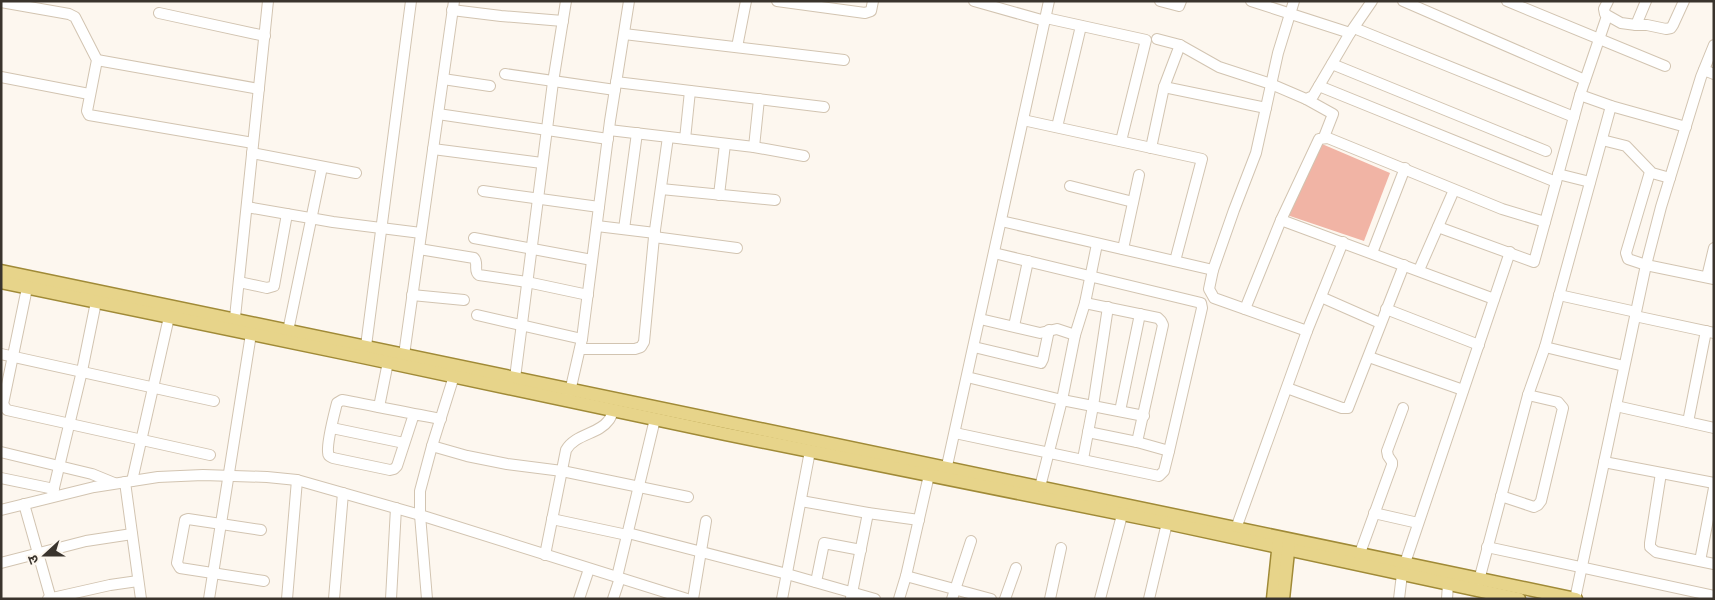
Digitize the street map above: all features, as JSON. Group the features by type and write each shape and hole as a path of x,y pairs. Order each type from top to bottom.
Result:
{"main road":[{"path":"1,271 234,325 251,334 454,376 570,395 946,473 1122,515 1234,533"},
{"path":"1,282 169,317 288,330 515,378 613,410 655,419 929,475 946,473 1040,487 1284,544 1478,584 1575,599"},
{"path":"1284,544 1360,553 1448,584 1478,584 1519,599"},
{"path":"1273,599 1284,544"},
{"path":"1283,599 1284,544"}],"street":[{"path":"234,325 268,1"},
{"path":"366,346 411,1"},
{"path":"515,378 542,163 566,1"},
{"path":"570,395 581,344 629,1"},
{"path":"737,47 746,1"},
{"path":"777,1 840,5 865,13 871,11 873,1"},
{"path":"946,473 1049,1"},
{"path":"1160,1 1174,6 1179,6 1182,1"},
{"path":"1251,1 1290,14 1352,30 1574,118"},
{"path":"1294,1 1278,53 1256,153 1213,270 1209,290 1212,296 1308,332"},
{"path":"1306,99 1314,96 1352,30 1372,1"},
{"path":"1403,1 1585,80"},
{"path":"1508,1 1665,66"},
{"path":"1608,1 1604,10 1607,16 1621,23 1669,29 1673,25 1684,1"},
{"path":"1636,25 1646,1"},
{"path":"1,2 69,14 75,17 97,60 86,111 89,115 253,148 322,168 356,172"},
{"path":"977,2 1046,20 1146,40 1121,141"},
{"path":"404,355 453,6 501,16 562,21"},
{"path":"159,13 265,36"},
{"path":"1438,227 1534,262 1580,95 1607,16"},
{"path":"1057,127 1081,26"},
{"path":"624,34 844,60"},
{"path":"1157,39 1180,45 1219,67 1271,84 1306,99 1332,114 1324,137 1317,141 1245,309"},
{"path":"1151,148 1164,87 1180,45"},
{"path":"1575,599 1646,265 1686,127 1709,72 1714,45"},
{"path":"97,60 259,89"},
{"path":"1332,64 1546,151"},
{"path":"505,74 553,82 690,91 824,106"},
{"path":"1,77 89,94"},
{"path":"443,79 490,86"},
{"path":"1319,86 1557,178 1590,182"},
{"path":"1164,87 1266,108"},
{"path":"685,139 690,91"},
{"path":"1580,95 1611,106 1686,127"},
{"path":"754,147 759,99"},
{"path":"1478,584 1528,396 1560,295 1611,106"},
{"path":"438,114 547,129 609,134 637,133 754,147 804,156"},
{"path":"1024,120 1202,159 1175,261"},
{"path":"624,229 637,133"},
{"path":"477,315 522,325 581,344 635,349 641,347 644,342 654,235 668,137"},
{"path":"1324,137 1405,168 1502,209 1545,222"},
{"path":"1602,140 1626,146 1650,172 1670,178"},
{"path":"719,195 725,144"},
{"path":"433,149 542,163"},
{"path":"288,330 322,168"},
{"path":"1372,253 1405,168"},
{"path":"1650,172 1626,253 1628,259 1646,265 1711,278 1714,248"},
{"path":"1123,249 1139,175"},
{"path":"1070,186 1133,202"},
{"path":"661,189 775,200"},
{"path":"1420,270 1454,190"},
{"path":"483,191 599,207"},
{"path":"246,207 421,234"},
{"path":"238,282 268,288 274,286 287,214"},
{"path":"1282,220 1494,299"},
{"path":"1001,221 1213,270"},
{"path":"597,226 738,248"},
{"path":"474,238 592,260"},
{"path":"1234,533 1343,242"},
{"path":"1040,487 1062,400 1075,335 1085,303 1097,244"},
{"path":"419,249 474,258 476,271 479,275 527,282 588,296"},
{"path":"1399,599 1404,568 1418,524 1510,252"},
{"path":"955,432 1159,476 1164,471 1169,452 1202,308 1201,304 994,253"},
{"path":"1014,326 1028,261"},
{"path":"1287,388 1342,408 1348,408 1404,265"},
{"path":"27,288 3,404 4,408 210,455"},
{"path":"412,295 464,300"},
{"path":"1560,295 1710,332 1688,422"},
{"path":"1321,297 1380,323"},
{"path":"53,493 96,302"},
{"path":"1085,303 1158,318 1162,321 1144,416 1137,442"},
{"path":"1083,459 1108,307"},
{"path":"1386,309 1479,345"},
{"path":"1120,411 1140,314"},
{"path":"141,599 124,482 141,440 169,317"},
{"path":"980,319 1040,333 1057,329 1075,335"},
{"path":"974,346 1041,363 1049,330"},
{"path":"208,599 251,334"},
{"path":"1545,347 1624,366"},
{"path":"1,354 214,401"},
{"path":"1368,357 1463,390"},
{"path":"379,407 388,362"},
{"path":"427,599 420,515 420,491 454,376"},
{"path":"967,376 1062,400 1144,416"},
{"path":"1501,496 1534,507 1541,501 1563,408 1558,402 1528,396"},
{"path":"414,414 394,469 390,470 329,456 328,452 336,403 339,401 379,407 440,419"},
{"path":"1616,406 1714,428"},
{"path":"1360,553 1392,465 1387,451 1403,408"},
{"path":"545,555 568,445 608,422 613,410"},
{"path":"613,599 655,419"},
{"path":"332,428 404,443"},
{"path":"1088,432 1137,442 1169,452"},
{"path":"432,446 467,456 507,464 562,470 688,497"},
{"path":"782,599 810,451"},
{"path":"1,452 124,482"},
{"path":"1604,462 1714,483"},
{"path":"1661,474 1650,547 1656,552 1714,564"},
{"path":"1,510 53,493 158,477 228,475 297,480 420,515 681,598"},
{"path":"899,599 929,475"},
{"path":"1,478 53,493"},
{"path":"287,599 297,480"},
{"path":"1700,561 1714,488"},
{"path":"334,599 343,493"},
{"path":"801,501 919,520"},
{"path":"24,504 50,598 84,594 138,581"},
{"path":"391,599 396,508"},
{"path":"852,596 868,513"},
{"path":"1374,513 1418,524"},
{"path":"1100,599 1122,515"},
{"path":"261,530 188,519 184,520 178,566 180,568 264,581"},
{"path":"552,519 628,534 701,552 816,582 852,596 875,599"},
{"path":"693,599 706,521"},
{"path":"1149,599 1167,523"},
{"path":"1,563 86,541 132,534"},
{"path":"953,594 971,541"},
{"path":"816,582 824,543 861,550"},
{"path":"1487,547 1714,596"},
{"path":"1050,599 1061,548"},
{"path":"1005,599 1016,568"},
{"path":"579,599 589,569"},
{"path":"906,576 953,594 991,599"},
{"path":"1447,599 1448,584"}],"shaded area":[{"path":"1322,144 1390,173 1364,241 1287,215"}]}
